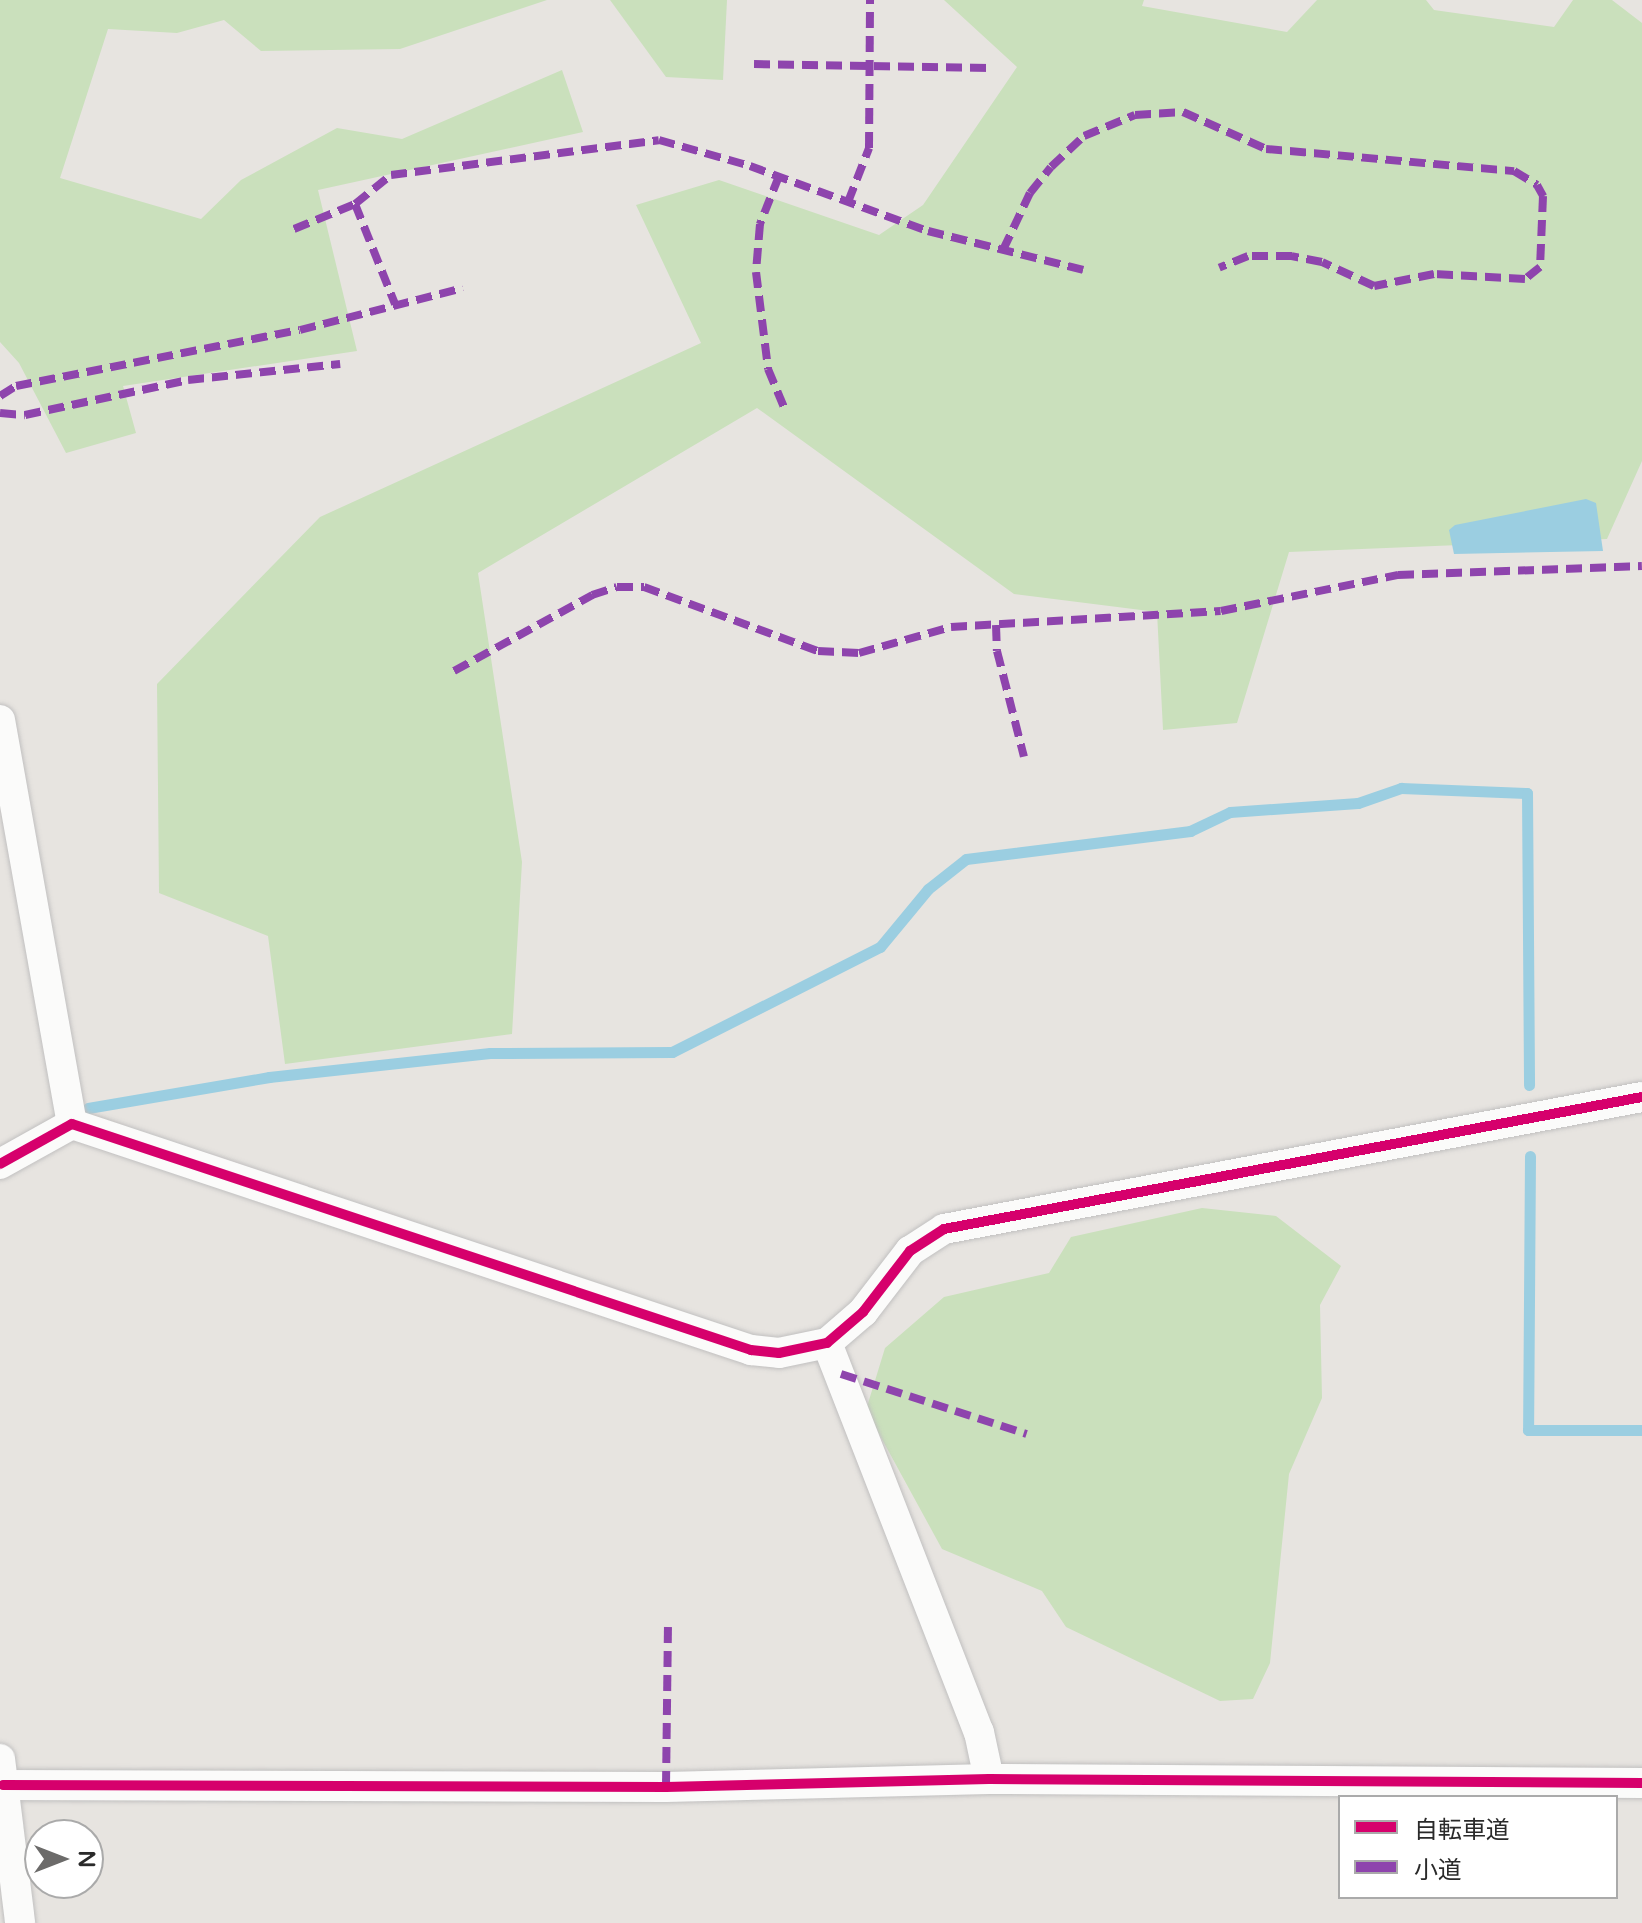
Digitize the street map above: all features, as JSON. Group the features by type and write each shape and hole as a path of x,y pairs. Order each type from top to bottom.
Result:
{"street":[{"path":"0,720 72,1124"},
{"path":"0,1164 72,1124 751,1350 779,1353 827,1343 863,1312 910,1251 944,1229 1642,1097"},
{"path":"827,1343 979,1732 989,1779"},
{"path":"20,1923 1,1772 666,1787 989,1779 1642,1783"}],"green space":[{"path":"0,0 547,0 400,49 261,51 224,20 177,33 108,29 60,178 201,219 241,180 337,128 402,139 562,70 583,132 318,190 357,351 123,386 136,433 66,453 19,363 0,342"},
{"path":"610,0 727,0 723,80 666,77"},
{"path":"944,0 1144,0 1142,6 1287,32 1317,0 1426,0 1434,10 1554,27 1573,0 1612,0 1642,23 1642,461 1607,539 1289,552 1237,723 1163,730 1157,612 1014,594 757,408 478,573 522,862 512,1034 285,1064 268,936 159,893 157,684 320,517 701,343 636,205 719,180 879,235 923,205 1017,67"},
{"path":"1202,1208 1276,1216 1341,1266 1320,1305 1322,1398 1289,1474 1270,1663 1253,1699 1220,1701 1066,1627 1042,1591 942,1549 866,1410 885,1348 944,1297 1049,1273 1071,1237"}],"water":[{"path":"1586,499 1596,503 1603,551 1454,554 1449,530 1455,525"}],"waterway":[{"path":"88,1108 269,1077 490,1053 672,1052 880,947 928,889 966,859 1190,831 1230,812 1358,803 1401,788 1527,793 1529,1085"},
{"path":"1530,1156 1528,1430 1642,1430"}],"marked path":[{"path":"848,202 869,148 870,0"},
{"path":"754,64 990,68"},
{"path":"1003,250 1030,193 1051,167 1084,136 1135,115 1183,112 1266,149 1514,171 1537,185 1543,196 1540,267 1525,279 1434,274 1374,286 1322,262 1292,256 1248,256 1219,268"},
{"path":"294,229 355,204 391,175 659,140 750,166 928,231 1083,270"},
{"path":"779,176 760,224 756,272 768,369 786,412"},
{"path":"355,204 395,304"},
{"path":"0,396 16,386 300,330 463,288"},
{"path":"0,413 25,415 188,380 340,364"},
{"path":"454,671 592,595 617,587 644,587 818,651 859,653 951,627 1221,611 1398,575 1642,566"},
{"path":"996,625 997,651 1024,757"},
{"path":"841,1374 1027,1434"},
{"path":"666,1787 668,1624"}],"cycle path":[{"path":"0,1164 72,1124 751,1350 779,1353 827,1343 863,1312 910,1251 944,1229 1642,1097"},
{"path":"3,1785 666,1787 989,1779 1642,1783"}]}
